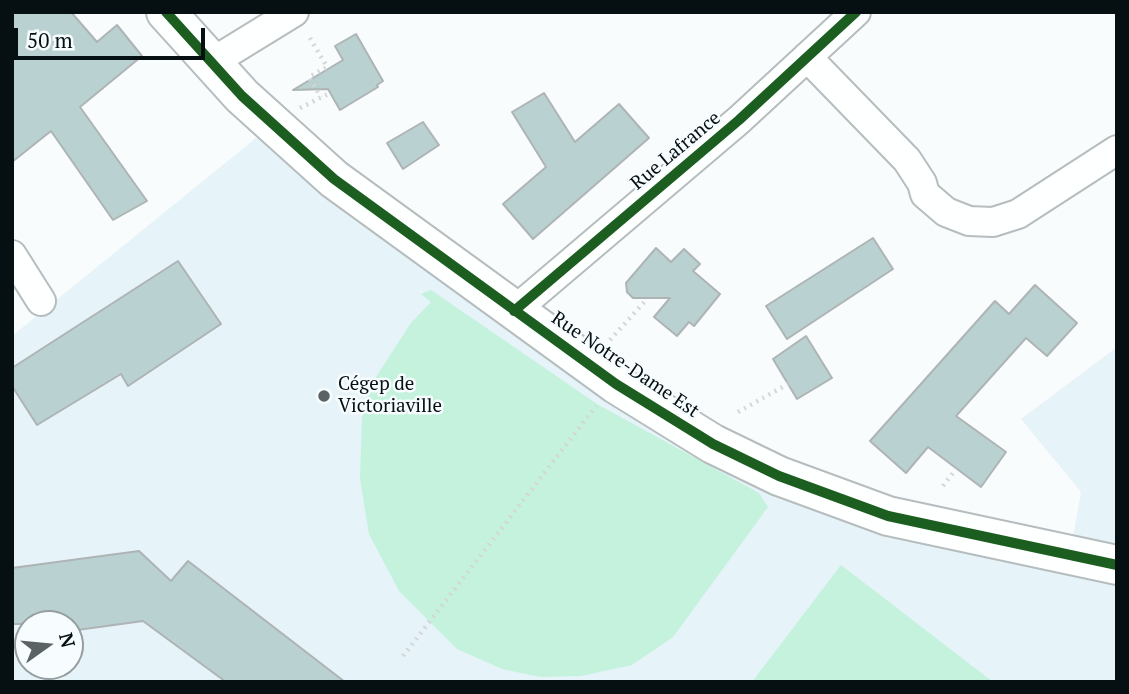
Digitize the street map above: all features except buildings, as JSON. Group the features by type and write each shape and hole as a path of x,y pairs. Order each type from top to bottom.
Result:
{"street":[{"name":"Rue Notre-Dame Est","path":"166,12 272,125 334,179 616,384 713,444 779,476 888,516 1117,565"},
{"path":"211,63 294,12"},
{"name":"Rue Lafrance","path":"514,311 739,120 856,12"},
{"path":"807,57 906,160 922,183 925,194 946,212 969,221 993,222 1018,214 1117,150"},
{"path":"12,255 41,301"}],"path":[{"path":"310,38 327,67 309,77 321,97"},
{"path":"296,110 330,93"},
{"path":"609,341 646,299"},
{"path":"403,656 597,404 616,384"},
{"path":"738,412 788,384"},
{"path":"943,486 956,469"}],"shaded area":[{"name":"Cégep de Victoriaville","path":"272,125 776,475 1070,555 1081,492 1021,419 1117,347 1117,682 12,682 12,336"}],"green space":[{"path":"431,290 597,404 759,493 768,507 673,637 632,665 581,676 540,677 502,669 457,649 399,591 369,534 360,479 362,417 374,380 411,323 431,302 421,294"},
{"path":"841,565 993,682 752,682"}],"cycle path":[{"path":"166,12 242,96 334,179 616,384 713,444 779,476 888,516 1117,565"},
{"path":"514,311 739,120 856,12"}],"place":[{"name":"Cégep de Victoriaville","path":"324,396"}]}
